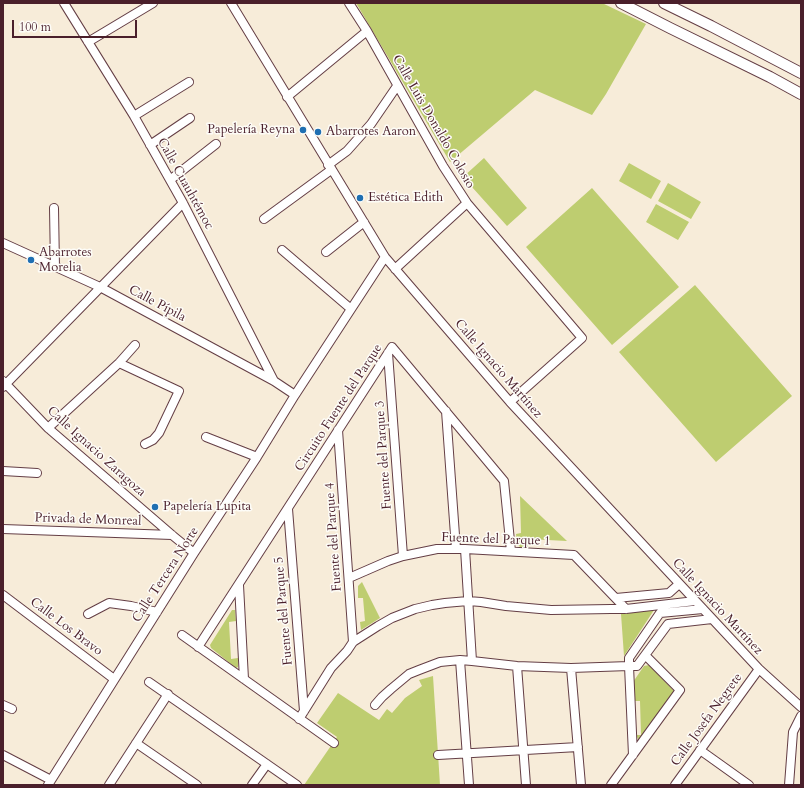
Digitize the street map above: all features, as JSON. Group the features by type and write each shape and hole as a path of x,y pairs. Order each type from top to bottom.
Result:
{"main road":[{"path":"621,3 801,94"},
{"path":"664,3 801,73"}],"street":[{"name":"Calle Cuauhtémoc","path":"64,3 134,116 183,203 274,381"},
{"path":"88,42 153,3"},
{"name":"Calle Ignacio Martínez","path":"231,3 385,257 395,270 510,402 758,669 801,708"},
{"name":"Calle Luis Donaldo Colosio","path":"349,3 367,31 443,166 467,203 582,338 510,402"},
{"path":"287,97 367,31"},
{"path":"134,116 189,82"},
{"path":"264,219 330,167 347,151 372,124 397,86"},
{"path":"150,145 190,118"},
{"path":"170,180 216,144"},
{"path":"4,384 183,203"},
{"path":"395,270 467,203"},
{"path":"54,208 55,268"},
{"path":"326,252 364,222"},
{"name":"Calle Pípila","path":"3,243 55,268 100,287 274,381 295,396"},
{"path":"282,250 351,309"},
{"name":"Calle Tercera Norte","path":"49,783 194,553 385,257"},
{"path":"48,428 119,363 135,344"},
{"name":"Circuito Fuente del Parque","path":"198,647 392,347 504,481 511,551"},
{"name":"Fuente del Parque 3","path":"388,353 404,556"},
{"path":"119,363 179,391 159,433 153,440 145,444"},
{"name":"Calle Ignacio Zaragoza","path":"4,384 48,428 194,553"},
{"path":"446,411 456,549"},
{"name":"Fuente del Parque 4","path":"338,430 353,642"},
{"path":"206,437 257,457"},
{"path":"3,471 37,473"},
{"name":"Fuente del Parque 5","path":"288,509 304,711"},
{"name":"Privada de Monreal","path":"3,529 172,535"},
{"name":"Fuente del Parque 1","path":"349,578 388,561 437,549 511,551 574,555 616,598"},
{"path":"465,549 472,661"},
{"path":"616,598 669,593 679,584"},
{"path":"239,585 244,679"},
{"name":"Calle Los Bravo","path":"3,595 114,679"},
{"path":"616,598 626,609"},
{"path":"299,718 331,668 347,651 353,642 378,626 403,614 432,605 445,603 481,602 551,610 626,609 695,601"},
{"path":"88,614 109,603 157,612"},
{"path":"633,754 629,658 660,613 703,609"},
{"path":"375,705 386,693 409,674 440,662 460,660 517,666 571,668 637,666 668,624 712,619"},
{"path":"182,636 334,743"},
{"path":"610,785 680,690 645,655"},
{"path":"460,660 469,785"},
{"path":"517,666 526,785"},
{"path":"571,668 581,785"},
{"name":"Calle Josefa Negrete","path":"675,785 758,669"},
{"path":"150,682 297,785"},
{"path":"109,785 168,694"},
{"path":"3,705 12,709"},
{"path":"789,785 793,732 800,721"},
{"path":"136,743 197,785"},
{"path":"438,755 578,747"},
{"path":"700,750 749,785"},
{"path":"3,755 49,783"},
{"path":"252,785 267,764"}],"green space":[{"path":"356,3 602,3 646,24 606,94 592,115 535,90 450,162"},
{"path":"484,158 527,208 507,226 463,177"},
{"path":"629,163 661,181 651,199 619,181"},
{"path":"668,183 701,202 691,219 658,201"},
{"path":"592,188 679,287 612,345 526,247"},
{"path":"656,204 689,222 678,240 646,222"},
{"path":"695,285 792,396 716,462 619,352"},
{"path":"520,496 567,541 528,539 528,547 520,547 517,543 516,534 521,533"},
{"path":"362,582 380,618 361,630 360,622 365,621 363,598 358,598 358,586"},
{"path":"232,610 235,610 236,621 229,622 231,659 238,658 238,667 236,668 211,648 210,645"},
{"path":"654,610 624,656 621,614"},
{"path":"649,665 674,691 675,695 641,739 638,739 636,735 641,735 640,701 634,701 633,682 644,666"},
{"path":"433,676 440,785 304,785 337,737 317,723 338,693 379,720 387,709 392,713 405,698 422,686 419,680"}],"place":[{"name":"Papelería Reyna","path":"303,130"},
{"name":"Abarrotes Aaron","path":"318,132"},
{"name":"Estética Edith","path":"360,198"},
{"name":"Abarrotes Morelia","path":"31,260"},
{"name":"Papelería Lupita","path":"155,507"}]}
